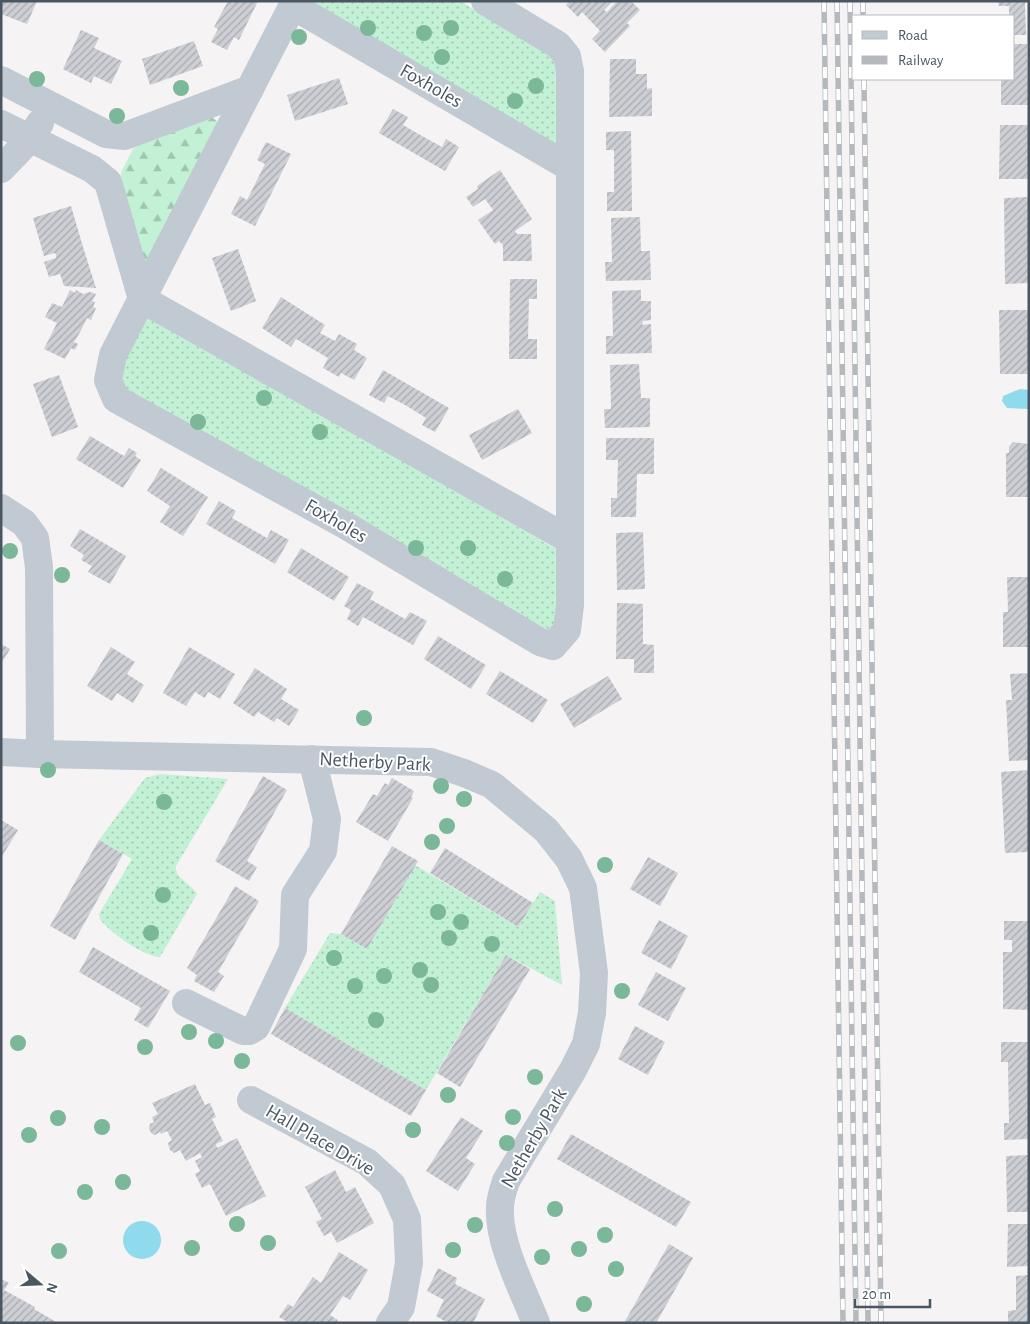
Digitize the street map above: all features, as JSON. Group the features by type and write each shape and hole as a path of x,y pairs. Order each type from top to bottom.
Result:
{"street":[{"name":"Foxholes","path":"485,1 558,45 567,56 570,71 570,166 570,605 567,630 553,646 540,642 345,525 116,399 108,380 113,355 294,4 570,166"},
{"path":"1,80 106,134 125,136 250,89"},
{"path":"1,169 31,138 50,105"},
{"path":"1,124 92,169 108,182 142,299 570,540"},
{"path":"1,508 24,523 35,538 39,567 40,754"},
{"name":"Netherby Park","path":"1,752 431,762 492,785 546,830 569,859 584,888 594,973 592,1013 586,1044 573,1070 506,1181 499,1209 504,1243 536,1323"},
{"path":"186,1003 243,1031 249,1031 256,1027 293,949 295,895 323,851 326,820 312,759"},
{"name":"Hall Place Drive","path":"251,1100 367,1162 392,1185 407,1219 409,1263 401,1307 390,1323"}],"green space":[{"path":"309,1 460,1 551,56 556,67 556,143 554,145"},
{"path":"207,117 213,118 219,123 147,266 118,186 122,170 133,149 145,141"},
{"path":"147,318 156,319 558,550 558,626 553,633 130,407 116,370"},
{"path":"160,774 228,779 176,866 180,877 197,894 160,957 145,953 136,948 100,920 99,914 132,859 99,840 145,778"},
{"path":"415,865 518,927 540,892 555,901 562,985 506,955 426,1090 285,1008 330,933 341,934 367,949"}],"water":[{"path":"1020,389 1029,390 1029,409 1007,408 1002,401 1003,396"},
{"path":"142,1221 156,1226 161,1240 156,1254 142,1259 128,1254 123,1240 128,1226"}],"building":[{"path":"1,1 37,1 27,24 1,14"},
{"path":"228,1 258,1 239,40 234,37 227,50 211,42 218,29 214,27"},
{"path":"570,1 613,1 604,10 607,12 617,1 631,1 640,10 627,23 630,26 605,52 592,39 600,31 582,12 578,17 566,5"},
{"path":"998,1 1025,1 1026,35 1015,35 1015,15 1009,15 1009,6 999,6"},
{"path":"81,30 99,38 94,48 122,61 111,84 94,76 91,83 63,69"},
{"path":"194,41 203,66 150,85 142,59"},
{"path":"1015,44 1027,44 1028,105 1001,105 1001,80 1015,80"},
{"path":"610,59 636,59 636,74 647,74 647,89 652,88 652,116 609,117"},
{"path":"339,78 348,104 295,121 287,95"},
{"path":"393,109 408,117 403,125 422,136 442,147 446,139 459,147 445,171 379,133"},
{"path":"1000,125 1029,125 1029,179 999,179"},
{"path":"631,131 632,211 607,211 607,192 614,192 614,150 606,150 606,132"},
{"path":"266,142 291,154 255,226 231,214 240,196 247,200 265,164 257,160"},
{"path":"500,170 532,219 515,231 517,234 531,234 532,261 503,261 503,245 499,241 495,244 478,220 493,210 485,199 473,207 466,197 478,189 477,186"},
{"path":"1029,197 1029,283 1005,284 1004,198"},
{"path":"71,206 96,288 64,286 60,274 49,277 44,262 56,258 56,255 55,253 44,256 33,218"},
{"path":"640,217 641,251 650,251 651,280 606,281 605,262 612,262 611,218"},
{"path":"238,249 256,301 231,311 212,258"},
{"path":"510,279 537,279 537,299 529,299 528,339 537,339 537,359 509,359"},
{"path":"70,290 75,293 76,290 83,294 90,292 96,294 92,301 95,302 93,307 96,308 91,320 87,318 74,342 78,344 75,350 71,348 65,359 44,349 57,323 45,317 52,303 62,307"},
{"path":"641,290 641,301 651,301 651,320 643,321 642,325 651,324 652,353 606,354 606,336 613,336 612,291"},
{"path":"281,297 325,325 320,333 335,341 339,334 357,344 354,350 367,358 354,380 341,373 339,377 323,368 328,358 296,339 291,347 262,328"},
{"path":"999,310 1029,310 1029,374 1000,374"},
{"path":"639,364 641,398 650,398 650,427 605,428 604,409 611,409 610,365"},
{"path":"383,370 449,408 435,432 422,425 426,418 407,406 388,396 384,403 369,395"},
{"path":"59,375 78,427 52,437 33,384"},
{"path":"518,409 532,433 482,460 469,435"},
{"path":"90,436 124,456 129,448 137,453 135,456 141,460 123,488 76,459"},
{"path":"606,438 654,438 654,474 637,474 636,517 611,517 611,498 617,498 618,460 606,460"},
{"path":"1013,442 1029,444 1029,497 1006,497 1006,453 1009,453 1009,447"},
{"path":"161,468 208,497 183,536 160,522 170,506 147,491"},
{"path":"219,501 236,511 232,518 267,538 271,530 289,540 275,564 206,524"},
{"path":"80,529 126,556 110,584 88,572 92,566 81,560 84,555 70,546"},
{"path":"643,532 645,589 617,590 616,533"},
{"path":"301,548 349,577 334,601 287,572"},
{"path":"1007,577 1029,577 1029,647 1003,647 1003,612 1008,612"},
{"path":"357,583 374,592 370,599 405,619 410,612 427,621 413,645 363,617 358,626 347,619 351,610 344,606"},
{"path":"617,603 643,604 643,644 654,645 654,673 634,673 634,659 616,659"},
{"path":"438,636 486,665 471,689 424,659"},
{"path":"1,644 10,649 1,664"},
{"path":"111,647 135,662 127,674 144,685 133,703 117,693 112,701 87,686"},
{"path":"189,647 235,674 220,699 208,692 205,698 195,692 186,706 163,693"},
{"path":"255,668 287,689 281,699 299,710 289,726 277,718 274,722 258,712 254,717 233,703"},
{"path":"500,671 548,700 533,723 486,694"},
{"path":"1029,673 1029,760 1009,761 1006,700 1012,700 1010,674"},
{"path":"608,676 622,699 574,728 560,704"},
{"path":"1029,770 1029,852 1005,853 1001,772"},
{"path":"263,776 287,790 247,861 257,867 249,881 215,861"},
{"path":"392,778 414,791 411,797 413,798 388,841 356,822 373,794 377,796 385,783 388,785"},
{"path":"1,820 18,830 1,858"},
{"path":"99,840 123,854 75,940 50,926"},
{"path":"392,846 418,861 367,949 341,934"},
{"path":"445,848 533,903 518,927 430,873"},
{"path":"648,857 678,873 660,906 630,889"},
{"path":"235,886 259,901 218,972 224,976 214,992 194,981 197,975 187,968"},
{"path":"659,920 688,936 671,969 641,953"},
{"path":"1004,921 1029,921 1029,1010 1003,1009 1003,952 1012,952 1012,940 1004,940"},
{"path":"93,947 170,991 148,1028 134,1020 141,1008 79,972"},
{"path":"506,955 530,969 460,1087 437,1073"},
{"path":"656,972 686,988 668,1021 638,1005"},
{"path":"285,1008 426,1090 411,1116 271,1034"},
{"path":"635,1026 665,1042 648,1075 618,1059"},
{"path":"1001,1042 1029,1042 1029,1139 1004,1140 1004,1123 1009,1123 1008,1062 1001,1062"},
{"path":"195,1084 205,1105 210,1103 216,1117 212,1119 223,1141 216,1144 217,1148 237,1138 266,1196 226,1216 210,1184 202,1188 195,1174 200,1171 195,1161 202,1157 200,1153 186,1161 180,1150 174,1153 170,1150 168,1143 172,1140 167,1131 155,1135 149,1129 150,1124 154,1122 152,1117 158,1114 152,1103"},
{"path":"461,1117 483,1131 466,1158 475,1164 458,1191 426,1171"},
{"path":"571,1134 691,1202 676,1227 557,1159"},
{"path":"1029,1155 1029,1212 1007,1212 1006,1156"},
{"path":"335,1170 346,1192 355,1187 374,1223 337,1243 331,1232 324,1236 316,1222 322,1219 305,1187"},
{"path":"1008,1224 1029,1224 1029,1266 1007,1267"},
{"path":"669,1244 693,1258 656,1323 624,1323"},
{"path":"339,1252 368,1270 350,1300 343,1296 330,1315 338,1320 336,1323 285,1323 286,1321 279,1317 288,1304 293,1307 313,1277 321,1283"},
{"path":"438,1268 457,1278 455,1284 485,1299 473,1323 448,1323 436,1316 444,1300 427,1291"},
{"path":"1029,1275 1029,1323 1008,1322 1008,1311 1016,1310 1016,1276"},
{"path":"1,1279 9,1283 4,1290 35,1307 34,1309 58,1323 1,1323"}],"railway":[{"path":"824,1 843,1323"},
{"path":"837,1 856,1323"},
{"path":"850,1 868,1323"},
{"path":"863,1 863,15"},
{"path":"864,80 881,1323"}]}
